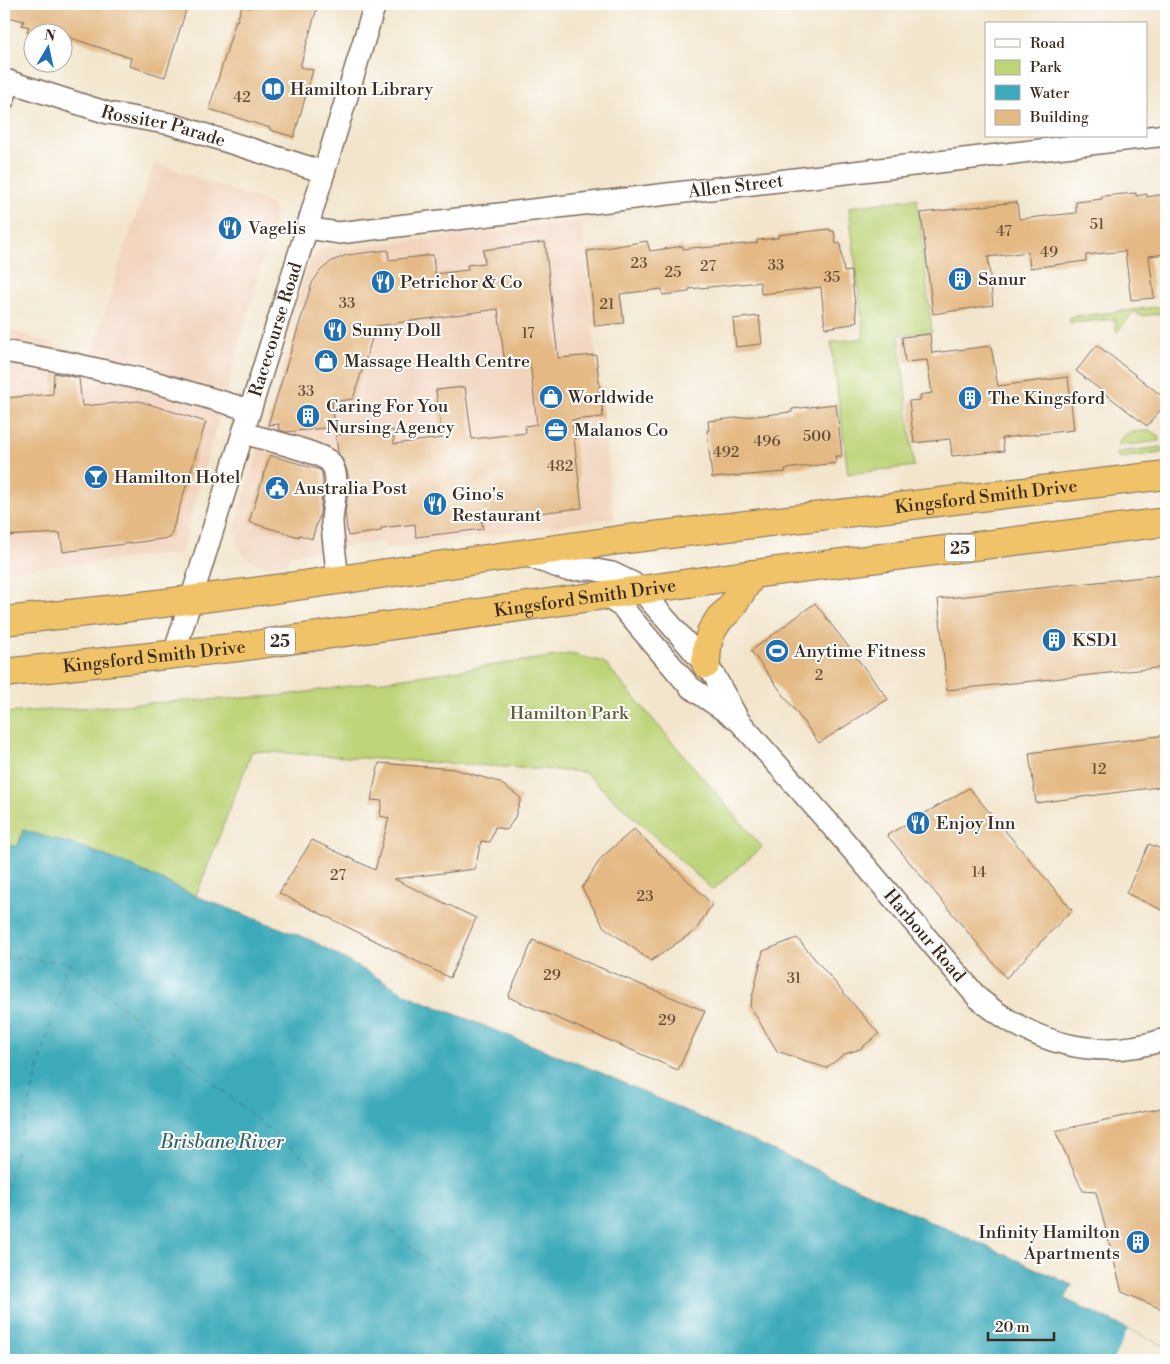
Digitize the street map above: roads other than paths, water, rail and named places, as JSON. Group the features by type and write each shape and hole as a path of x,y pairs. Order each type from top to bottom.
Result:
{"highway":[{"name":"Kingsford Smith Drive","path":"4,621 191,600 619,540 1166,474"},
{"name":"Kingsford Smith Drive","path":"4,673 386,627 640,589 1166,522"},
{"path":"706,664 707,647 711,632 720,618 729,610 753,574"}],"street":[{"name":"Racecourse Road","path":"174,654 308,228 375,4"},
{"name":"Rossiter Parade","path":"6,86 108,113 171,124 324,172"},
{"name":"Allen Street","path":"1148,137 1166,135"},
{"name":"Allen Street","path":"308,228 339,233 1141,138"},
{"path":"4,351 65,362 154,382 250,410"},
{"path":"243,433 319,456 333,466 336,486 332,523 338,580"},
{"name":"Harbour Road","path":"521,553 567,570 591,569 612,573 633,583 640,589 706,664 739,721 843,838 978,998 995,1012 1020,1028 1051,1040 1080,1048 1108,1049 1147,1046 1166,1039"},
{"name":"Harbour Road","path":"604,595 622,607 690,687 739,721"}],"water":[{"name":"Brisbane River","path":"23,830 85,848 134,867 196,896 311,940 410,996 604,1074 1072,1285 1065,1299 1166,1347 1166,1360 4,1360 4,846 18,846"}],"place":[{"name":"Hamilton Library","path":"273,89"},
{"name":"Vagelis","path":"230,228"},
{"name":"Sanur","path":"960,279"},
{"name":"Petrichor & Co","path":"383,282"},
{"name":"Sunny Doll","path":"335,330"},
{"name":"Massage Health Centre","path":"326,361"},
{"name":"Worldwide","path":"551,397"},
{"name":"The Kingsford","path":"970,398"},
{"name":"Caring For You Nursing Agency","path":"308,416"},
{"name":"Malanos Co","path":"556,430"},
{"name":"Hamilton Hotel","path":"96,477"},
{"name":"Australia Post","path":"277,488"},
{"name":"Gino's Restaurant","path":"435,504"},
{"name":"KSD1","path":"1054,640"},
{"name":"Anytime Fitness","path":"777,651"},
{"name":"Enjoy Inn","path":"918,823"},
{"name":"Infinity Hamilton Apartments","path":"1138,1242"}],"park label":[{"name":"Hamilton Park","path":"569,713"}]}
